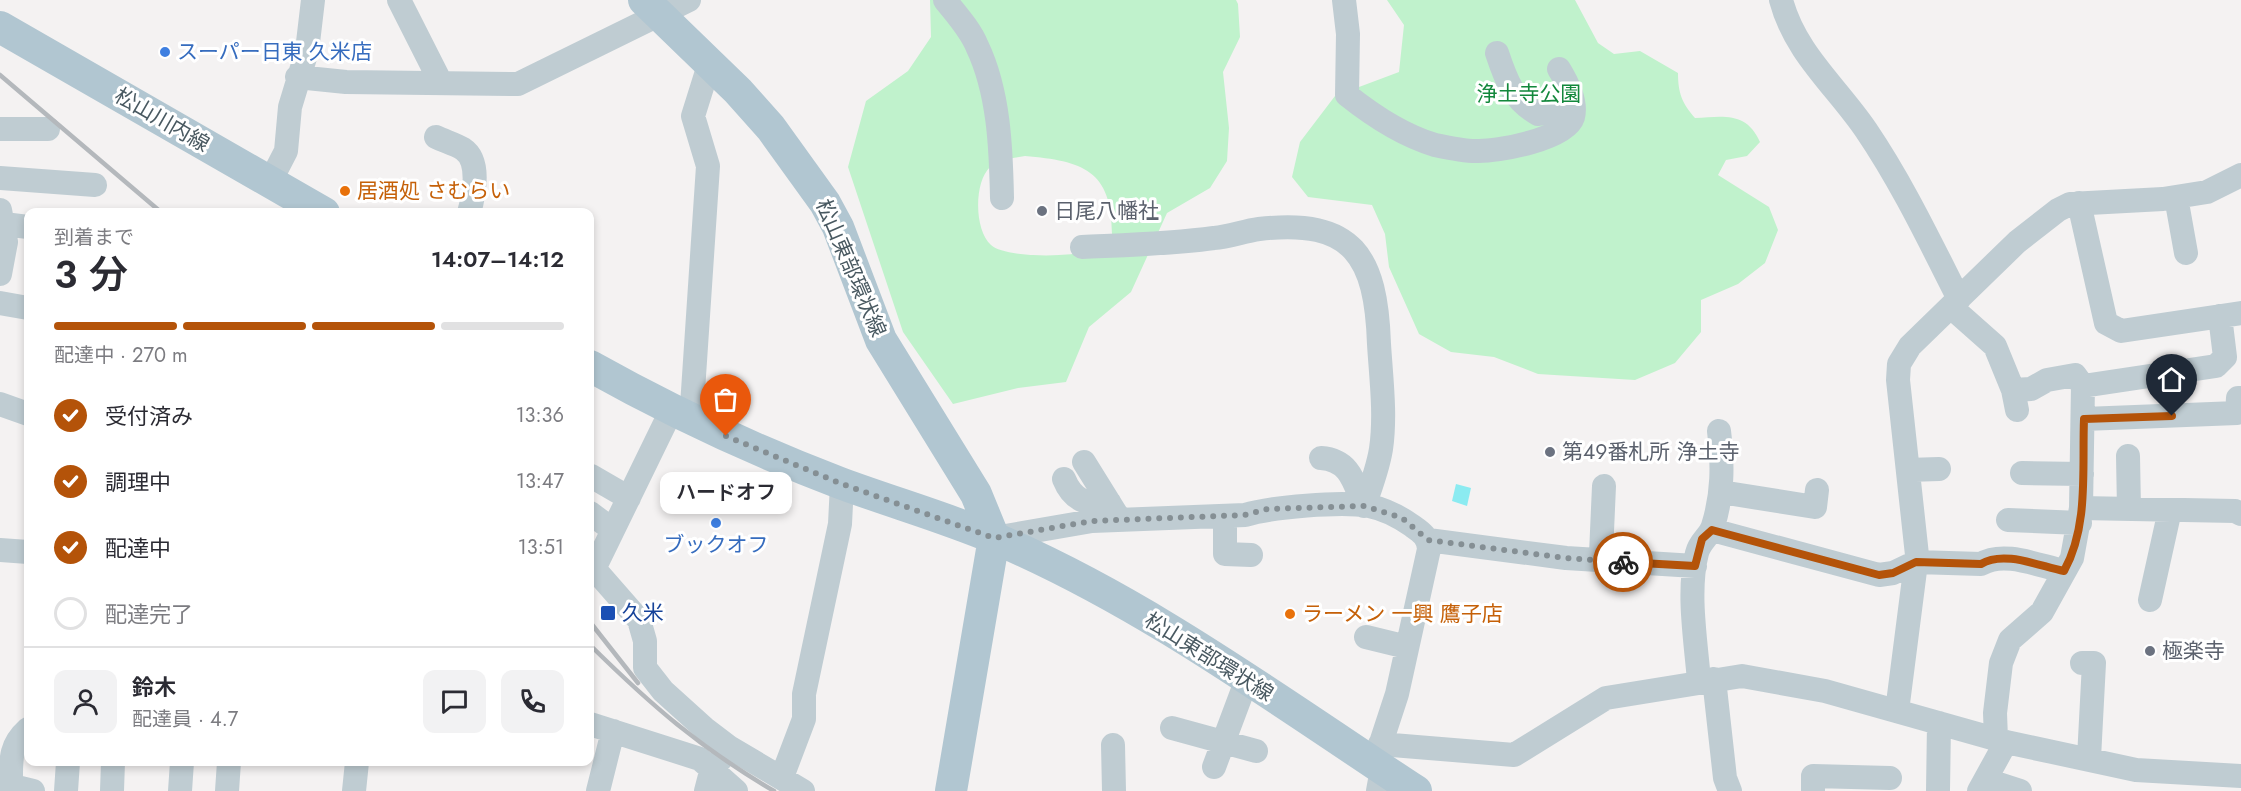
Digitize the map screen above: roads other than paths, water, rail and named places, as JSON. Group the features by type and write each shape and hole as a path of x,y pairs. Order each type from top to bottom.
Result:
{"main road":[{"name":"松山東部環状線","path":"652,8 738,92 771,128 825,203 837,227 881,340 976,494 994,538 1113,597 1193,644 1416,791"},
{"name":"松山川内線","path":"0,27 315,208"},
{"path":"594,368 681,416 842,484 994,538 951,791"}],"street":[{"path":"270,182 286,151 290,107 297,76 307,51 313,0"},
{"path":"399,0 441,83"},
{"path":"297,76 346,82 518,84 652,8 689,0"},
{"path":"945,0 977,44 987,70 1001,147 1002,198"},
{"path":"1344,0 1348,34 1347,95 1396,127 1432,144 1478,151 1548,137 1565,129 1573,118 1572,99 1567,82 1559,69"},
{"path":"1781,0 1794,38 1865,129 1904,191 1955,303 1995,346 2015,400 2047,380 2075,375 2083,386 2081,515 2072,558 2042,612 2010,640 2001,663 1995,713 2001,740 1982,785 2020,791"},
{"path":"1497,53 1512,93 1525,106 1538,114 1553,111 1572,99"},
{"path":"594,564 614,530 629,498 681,416 708,186 708,166 693,116 709,66"},
{"path":"0,129 48,129"},
{"path":"435,137 464,149 473,161 473,199 470,208"},
{"path":"1897,711 1916,562 1898,380 1899,364 1910,346 2017,242 2058,210 2079,203 2176,197 2206,192 2241,175"},
{"path":"0,178 95,185"},
{"path":"2176,197 2186,253"},
{"path":"2079,203 2106,323 2112,328 2121,331 2230,315 2225,357 2216,366 2083,386"},
{"path":"2,217 24,225"},
{"path":"1,266 6,242 2,217"},
{"path":"1082,247 1217,238 1283,227 1313,230 1339,238 1357,251 1368,268 1373,285 1378,315 1380,372 1381,448 1364,506"},
{"path":"0,303 24,307"},
{"path":"2084,419 2239,407 2216,366"},
{"path":"0,404 24,413"},
{"path":"1719,431 1723,467 1721,492 1712,530 1702,539 1695,566 1694,619 1725,778 1730,791"},
{"path":"2128,456 2129,509"},
{"path":"1321,458 1334,459 1342,465 1352,477 1364,506"},
{"path":"1084,462 1114,511"},
{"path":"1908,470 1939,469"},
{"path":"2022,473 2082,474"},
{"path":"594,478 629,498"},
{"path":"1064,478 1068,490 1077,498 1114,511"},
{"path":"782,777 804,719 804,694 840,524 842,484"},
{"path":"1597,560 1601,554 1604,486"},
{"path":"1721,492 1815,507 1816,490"},
{"path":"2008,520 2129,509 2235,511 2241,514 2241,505"},
{"path":"994,538 1114,511 1225,516 1245,515 1267,509 1364,506 1402,518 1428,540 1597,560 1695,566"},
{"path":"2150,600 2170,510"},
{"path":"594,516 614,530"},
{"path":"1225,516 1225,554 1251,555"},
{"path":"1712,530 1789,541 1879,575 1893,573 1916,562 1981,564 1989,559 2004,558 2064,571"},
{"path":"1428,540 1429,549 1397,694 1378,767 1514,755 1606,698 1742,676 1826,691 2001,740 2089,758 2139,781 2241,776"},
{"path":"0,550 24,552"},
{"path":"594,569 639,620 645,641 645,668 663,691 729,747 803,791"},
{"path":"1366,637 1407,647"},
{"path":"2082,663 2094,663 2089,758"},
{"path":"1214,767 1247,679"},
{"path":"1938,791 1939,723"},
{"path":"594,725 700,759 709,779 736,791"},
{"path":"1172,728 1256,751"},
{"path":"598,791 612,731"},
{"path":"15,786 11,751 24,733"},
{"path":"1113,744 1114,791"},
{"path":"709,779 729,747"},
{"path":"66,791 68,766"},
{"path":"112,791 113,766"},
{"path":"180,791 182,766"},
{"path":"227,791 230,766"},
{"path":"354,791 357,766"},
{"path":"1813,791 1812,776 1890,778"}],"water":[{"path":"1456,484 1471,488 1467,506 1452,501"}],"railway":[{"path":"0,75 156,208"},
{"path":"594,627 638,683"},
{"path":"594,649 677,724 722,758 774,791"}],"place":[{"name":"スーパー日東 久米店","path":"165,52"},
{"name":"居酒処 さむらい","path":"345,191"},
{"name":"日尾八幡社","path":"1042,211"},
{"name":"ハードオフ","path":"726,436"},
{"name":"第49番札所 浄土寺","path":"1550,452"},
{"name":"ブックオフ","path":"716,523"},
{"name":"久米","path":"608,613"},
{"name":"ラーメン 一興 鷹子店","path":"1290,614"},
{"name":"極楽寺","path":"2150,651"}],"park label":[{"name":"浄土寺公園","path":"1529,94"}]}
